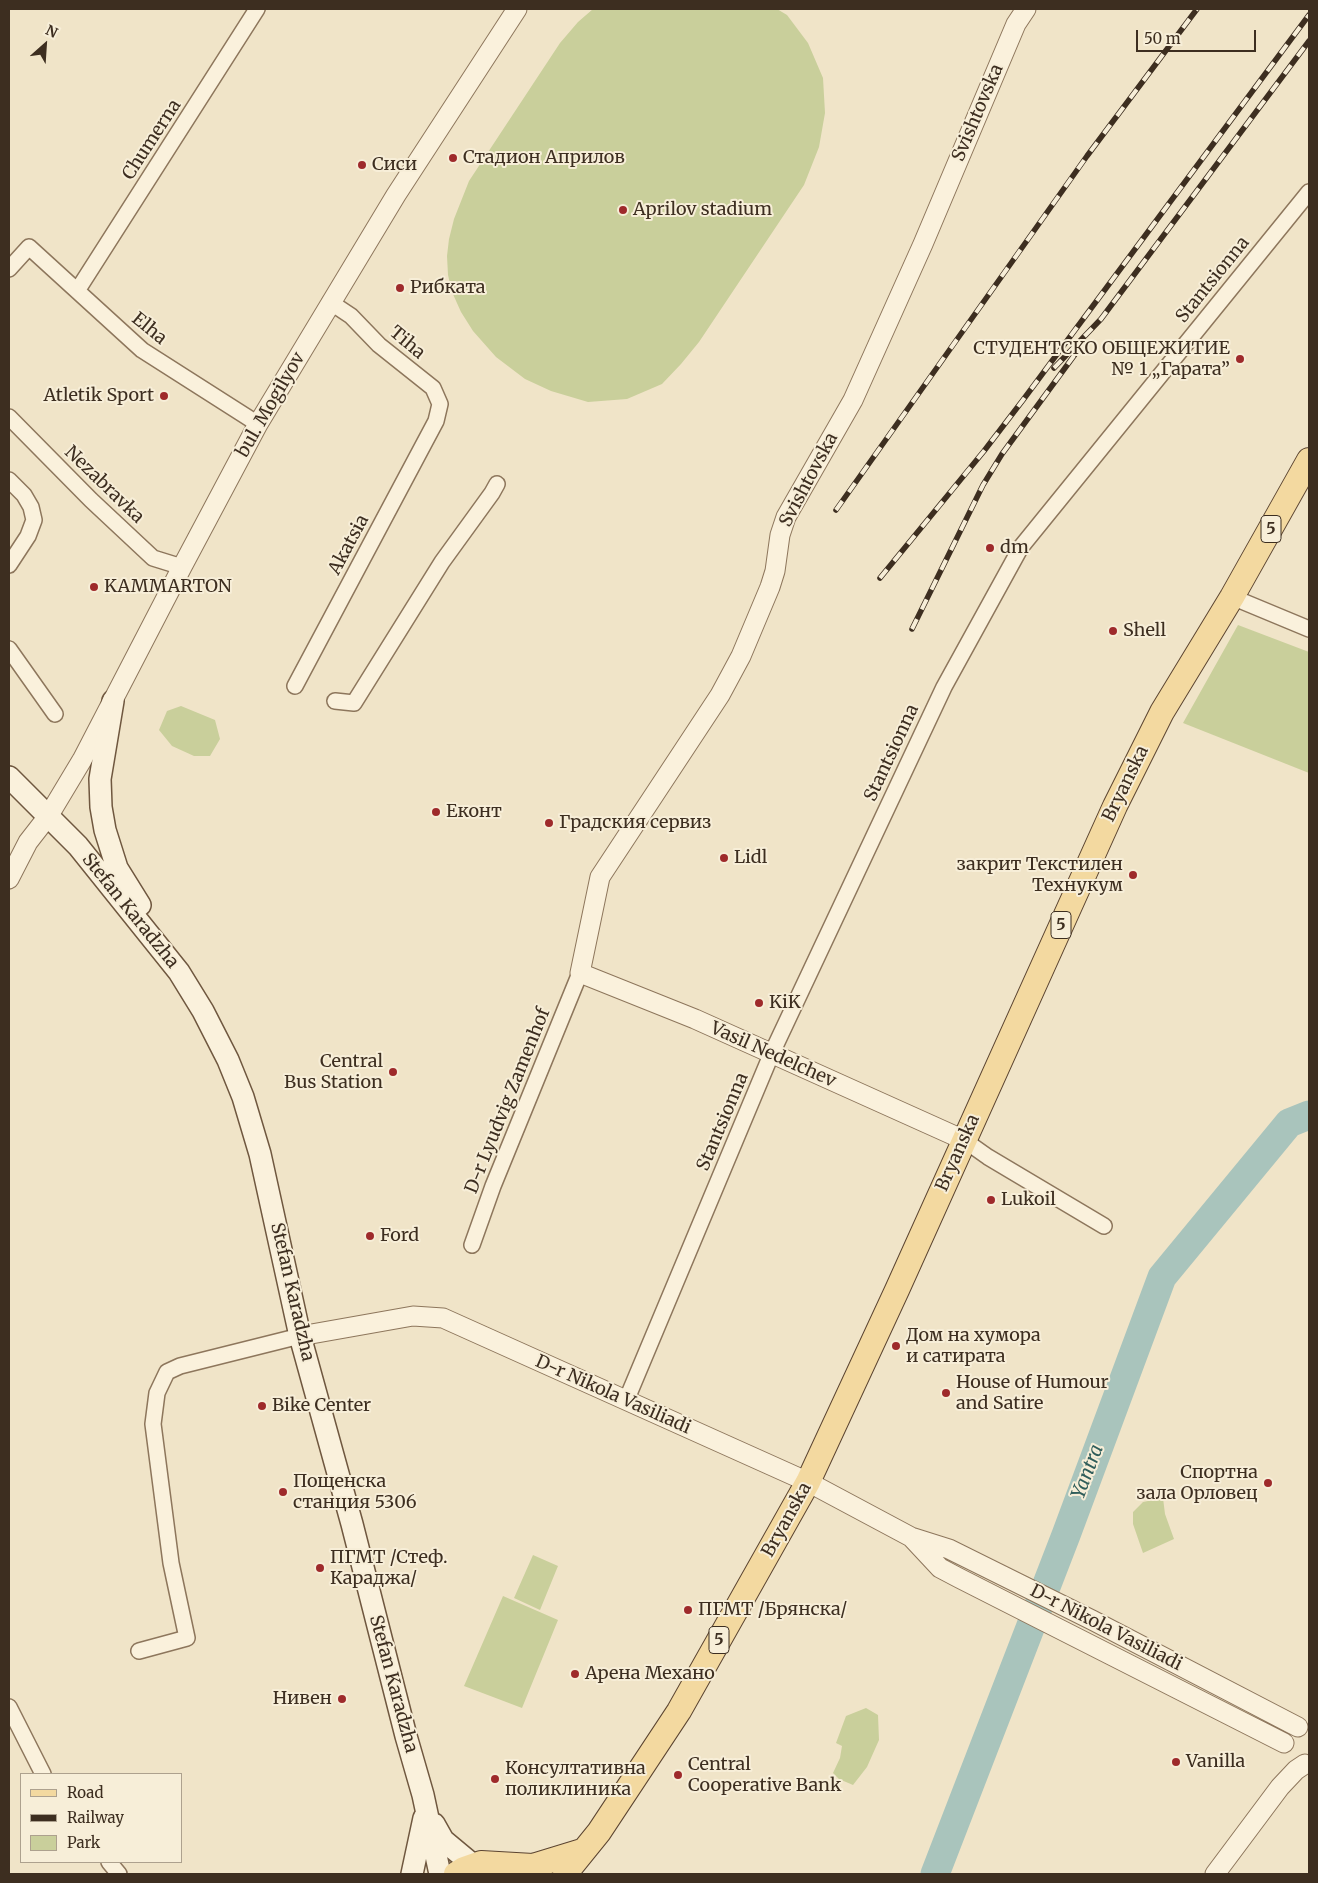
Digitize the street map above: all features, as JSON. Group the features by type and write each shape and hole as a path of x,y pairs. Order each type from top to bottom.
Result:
{"main road":[{"name":"Bryanska","path":"571,1874 588,1844 679,1711 808,1482 1115,806 1162,712 1232,597 1309,460"},
{"path":"113,701 100,779 104,830 118,868 180,972"},
{"name":"Stefan Karadzha","path":"9,777 78,846 180,972 228,1060 260,1154 300,1336 426,1808 440,1874"},
{"path":"426,1808 443,1840 465,1870 481,1863 507,1869 533,1866 588,1844"},
{"path":"412,1874 426,1808"},
{"path":"565,1874 588,1844"}],"street":[{"name":"Chumerna","path":"77,291 257,9"},
{"name":"bul. Mogilyov","path":"9,878 28,842 49,815 82,760 258,424 396,195 517,9"},
{"name":"Svishtovska","path":"580,973 600,877 720,695 741,656 770,587 775,570 780,535 786,517 852,400 923,244 1016,24 1026,9"},
{"name":"Stantsionna","path":"626,1401 771,1055 944,687 1021,546 1309,192"},
{"name":"Elha","path":"9,269 29,247 142,350 258,424"},
{"name":"Tiha","path":"330,302 351,316 379,345 433,388 440,404 436,421"},
{"name":"Nezabravka","path":"9,417 91,500 153,558 182,567"},
{"name":"Akatsia","path":"295,686 436,421"},
{"path":"9,480 24,495 32,507 34,520 28,536 9,565"},
{"path":"335,701 354,703 442,562 497,484"},
{"path":"1232,597 1309,629"},
{"path":"9,649 54,714"},
{"name":"Vasil Nedelchev","path":"580,973 695,1019 771,1055 964,1140"},
{"name":"D-r Lyudvig Zamenhof","path":"472,1245 493,1186 580,973"},
{"path":"964,1140 988,1158 1104,1226"},
{"name":"D-r Nikola Vasiliadi","path":"300,1336 413,1316 443,1318 808,1482 911,1537 949,1549 1304,1727"},
{"path":"139,1651 188,1638 171,1563 153,1424 157,1393 167,1372 180,1366 300,1336"},
{"name":"D-r Nikola Vasiliadi","path":"911,1537 940,1568 1081,1640 1297,1757"},
{"path":"940,1568 949,1549"},
{"path":"9,1707 42,1773"},
{"path":"1215,1874 1280,1787 1285,1775 1297,1757 1288,1733 1304,1727"},
{"path":"110,1863 119,1874"}],"green space":[{"name":"Aprilov stadium","path":"593,9 777,9 787,15 808,43 823,78 825,113 819,147 804,185 699,342 681,364 662,384 627,399 588,402 551,391 525,379 496,357 473,331 461,312 452,292 448,275 447,256 454,219 469,181 560,43 578,22"},
{"path":"1238,625 1309,652 1309,773 1183,723"},
{"path":"181,706 215,720 220,739 210,756 194,756 172,746 159,730 167,711"},
{"path":"1163,1498 1165,1514 1174,1539 1143,1553 1133,1524 1133,1512 1143,1502"},
{"path":"533,1555 558,1566 540,1610 514,1598"},
{"path":"503,1596 558,1620 522,1708 464,1686"},
{"path":"866,1708 878,1715 879,1740 867,1767 853,1785 839,1779 833,1773 840,1758 842,1746 836,1743 846,1716"}],"waterway":[{"name":"Yantra","path":"935,1874 1066,1535 1162,1277 1289,1123 1309,1115"}],"railway":[{"path":"836,510 1087,156 1197,9"},
{"path":"880,578 984,451 1023,400 1309,15"},
{"path":"1054,368 1101,319 1309,41"},
{"path":"912,629 983,485 1002,454 1076,353"}],"place":[{"name":"Стадион Априлов","path":"453,158"},
{"name":"Сиси","path":"362,165"},
{"name":"Aprilov stadium","path":"623,210"},
{"name":"Рибката","path":"400,288"},
{"name":"СТУДЕНТСКО ОБЩЕЖИТИЕ № 1 „Гарата”","path":"1240,359"},
{"name":"Atletik Sport","path":"164,396"},
{"name":"dm","path":"990,548"},
{"name":"KAMMARTON","path":"94,587"},
{"name":"Shell","path":"1113,631"},
{"name":"Еконт","path":"436,812"},
{"name":"Градския сервиз","path":"549,823"},
{"name":"Lidl","path":"724,858"},
{"name":"закрит Текстилен Технукум","path":"1133,875"},
{"name":"KiK","path":"759,1003"},
{"name":"Central Bus Station","path":"393,1072"},
{"name":"Lukoil","path":"991,1200"},
{"name":"Ford","path":"370,1236"},
{"name":"Дом на хумора и сатирата","path":"896,1346"},
{"name":"House of Humour and Satire","path":"946,1393"},
{"name":"Bike Center","path":"262,1406"},
{"name":"Спортна зала Орловец","path":"1268,1483"},
{"name":"Пощенска станция 5306","path":"283,1492"},
{"name":"ПГМТ /Стеф. Караджа/","path":"320,1568"},
{"name":"ПГМТ /Брянска/","path":"688,1610"},
{"name":"Арена Механо","path":"575,1674"},
{"name":"Нивен","path":"342,1699"},
{"name":"Vanilla","path":"1176,1762"},
{"name":"Central Cooperative Bank","path":"678,1775"},
{"name":"Консултативна поликлиника","path":"495,1779"}]}
